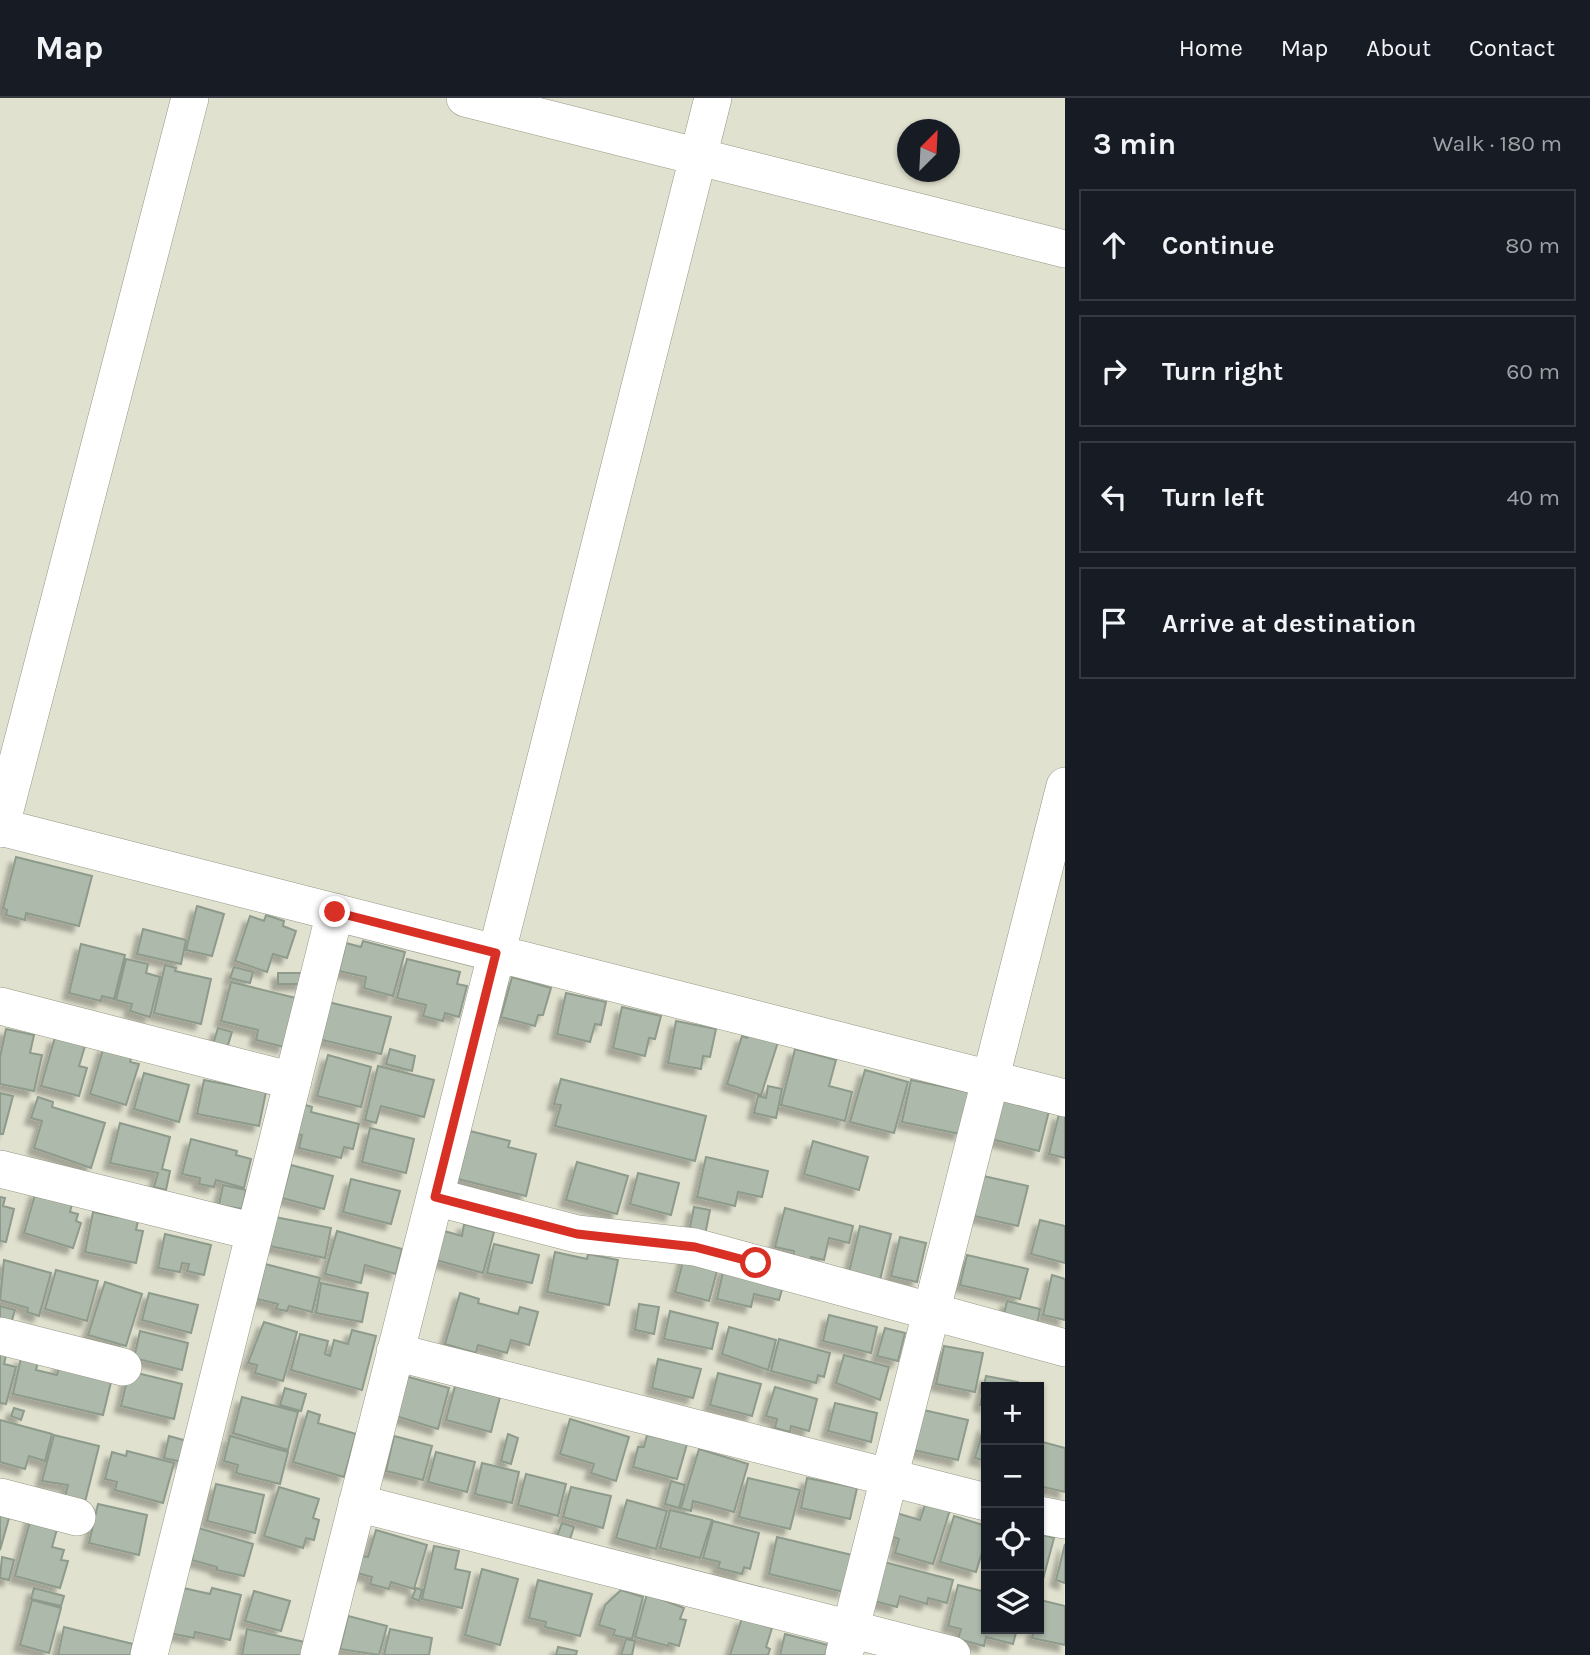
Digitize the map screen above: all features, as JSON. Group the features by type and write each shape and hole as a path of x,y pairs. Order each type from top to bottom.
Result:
{"street":[{"path":"190,98 0,828 1065,1098"},
{"path":"465,98 1065,249"},
{"path":"319,1655 713,98"},
{"path":"847,1643 1065,786"},
{"path":"149,1655 335,912"},
{"path":"0,1006 293,1081"},
{"path":"0,1169 255,1232"},
{"path":"435,1197 577,1234 695,1247 1065,1348"},
{"path":"0,1336 123,1367"},
{"path":"396,1352 981,1501"},
{"path":"0,1497 77,1517"},
{"path":"357,1503 847,1643 952,1655"},
{"path":"1044,1516 1065,1520"}],"building":[{"path":"16,857 92,876 79,926 26,913 25,920 6,915 7,910 3,908"},
{"path":"197,906 224,914 212,956 186,950"},
{"path":"266,915 284,921 283,926 296,931 287,958 273,954 267,972 235,961 250,916 264,921"},
{"path":"143,929 186,940 181,964 137,954"},
{"path":"363,941 405,952 393,996 364,988 366,977 339,971 346,943 361,947"},
{"path":"81,944 125,955 114,999 102,996 101,1001 69,993"},
{"path":"126,959 148,964 146,973 160,977 150,1017 130,1011 132,1004 116,1000"},
{"path":"407,959 460,972 457,984 467,986 459,1017 445,1013 443,1021 423,1016 426,1005 397,998"},
{"path":"165,965 176,968 175,971 211,979 201,1024 154,1013"},
{"path":"234,967 253,972 250,983 230,978"},
{"path":"278,973 303,973 303,984 278,984"},
{"path":"512,977 551,988 543,1015 538,1015 535,1026 501,1017"},
{"path":"231,982 296,998 284,1047 256,1040 258,1030 221,1021"},
{"path":"566,993 606,1002 601,1025 595,1024 590,1042 557,1034"},
{"path":"328,1002 391,1017 381,1054 318,1039"},
{"path":"622,1007 661,1016 655,1039 649,1038 645,1056 613,1048"},
{"path":"676,1021 716,1029 710,1057 703,1056 701,1069 668,1063"},
{"path":"218,1028 232,1032 227,1048 213,1044"},
{"path":"6,1029 34,1035 30,1053 42,1055 34,1091 0,1084 0,1057"},
{"path":"749,1034 778,1042 761,1095 727,1084 742,1036 747,1038"},
{"path":"55,1037 85,1046 79,1066 87,1068 79,1096 41,1086"},
{"path":"104,1046 132,1055 130,1062 139,1064 126,1105 90,1094"},
{"path":"390,1049 415,1056 412,1071 386,1064"},
{"path":"795,1049 836,1060 829,1086 852,1092 845,1121 781,1105"},
{"path":"328,1055 371,1067 361,1107 317,1096"},
{"path":"378,1066 434,1080 424,1117 381,1106 376,1123 365,1120"},
{"path":"865,1070 908,1082 894,1133 850,1122"},
{"path":"144,1073 189,1085 179,1122 134,1109"},
{"path":"561,1079 706,1116 695,1161 555,1126 561,1105 554,1104"},
{"path":"204,1080 266,1092 259,1126 197,1114"},
{"path":"911,1080 969,1092 960,1134 902,1122"},
{"path":"768,1086 782,1089 776,1118 754,1113 758,1096 766,1098"},
{"path":"0,1093 13,1096 3,1134 0,1134"},
{"path":"38,1097 53,1102 52,1107 105,1123 91,1168 34,1148 42,1121 31,1118"},
{"path":"1000,1100 1049,1111 1039,1151 991,1139"},
{"path":"302,1104 312,1107 311,1112 359,1124 353,1149 344,1147 341,1158 299,1148 302,1135 295,1134"},
{"path":"1059,1114 1065,1116 1065,1158 1049,1154"},
{"path":"120,1123 170,1137 162,1169 170,1171 166,1190 154,1187 158,1173 110,1163"},
{"path":"370,1128 414,1139 406,1173 362,1162"},
{"path":"470,1131 510,1141 508,1147 536,1154 526,1196 458,1179"},
{"path":"191,1139 237,1151 236,1155 251,1159 244,1188 216,1180 214,1187 199,1184 200,1178 182,1174"},
{"path":"813,1141 868,1157 859,1190 804,1174"},
{"path":"706,1157 768,1171 762,1197 738,1192 735,1206 697,1197"},
{"path":"577,1162 628,1176 617,1214 566,1200"},
{"path":"291,1165 333,1176 324,1209 282,1198"},
{"path":"638,1173 679,1183 671,1215 630,1204"},
{"path":"979,1175 1028,1186 1018,1226 970,1215"},
{"path":"351,1179 400,1191 391,1224 343,1212"},
{"path":"223,1185 246,1190 242,1209 219,1205"},
{"path":"36,1191 72,1204 70,1212 78,1214 76,1221 81,1223 73,1248 24,1233"},
{"path":"0,1197 5,1198 3,1206 14,1209 6,1242 0,1241"},
{"path":"694,1207 710,1210 705,1235 689,1232"},
{"path":"785,1208 853,1226 849,1243 829,1238 824,1260 811,1257 810,1263 793,1259 794,1251 775,1247"},
{"path":"93,1212 118,1217 139,1216 136,1230 143,1231 136,1263 85,1252"},
{"path":"275,1217 331,1228 325,1258 270,1246"},
{"path":"1040,1220 1065,1226 1065,1263 1031,1254"},
{"path":"464,1224 494,1232 483,1273 436,1260 444,1231 462,1236"},
{"path":"860,1226 891,1234 880,1280 849,1272"},
{"path":"337,1231 402,1249 396,1274 365,1265 361,1283 325,1274"},
{"path":"165,1234 211,1245 204,1275 187,1271 189,1264 182,1263 180,1272 158,1268"},
{"path":"900,1237 926,1243 917,1282 891,1276"},
{"path":"494,1244 539,1255 532,1283 487,1273"},
{"path":"555,1252 587,1259 588,1254 618,1260 609,1305 547,1292"},
{"path":"685,1254 719,1263 709,1301 675,1292"},
{"path":"967,1255 1028,1269 1020,1299 960,1285"},
{"path":"4,1260 51,1273 39,1316 27,1312 28,1308 0,1300"},
{"path":"265,1264 320,1278 312,1312 289,1306 287,1311 276,1309 278,1304 257,1299"},
{"path":"724,1267 784,1282 779,1300 754,1294 751,1307 717,1299"},
{"path":"56,1270 98,1281 87,1321 45,1309"},
{"path":"1052,1275 1065,1279 1065,1320 1043,1315"},
{"path":"105,1282 142,1294 126,1346 88,1335"},
{"path":"321,1283 368,1293 362,1322 316,1313"},
{"path":"149,1293 198,1305 191,1333 142,1320"},
{"path":"460,1293 479,1299 478,1303 518,1314 520,1307 538,1312 529,1345 511,1340 507,1353 478,1345 476,1353 445,1344"},
{"path":"1007,1301 1040,1309 1036,1330 1002,1323"},
{"path":"639,1304 659,1307 654,1334 635,1330"},
{"path":"0,1306 15,1310 10,1327 0,1323"},
{"path":"670,1311 718,1323 712,1349 664,1339"},
{"path":"829,1315 877,1327 871,1353 823,1341"},
{"path":"264,1322 297,1332 283,1381 255,1373 257,1365 248,1363"},
{"path":"729,1327 776,1340 768,1370 722,1354"},
{"path":"885,1328 905,1333 898,1361 877,1356"},
{"path":"352,1330 376,1336 362,1390 291,1370 300,1334 328,1341 325,1354 330,1356 334,1340 348,1344"},
{"path":"140,1331 188,1343 182,1370 134,1358"},
{"path":"779,1339 830,1353 824,1377 818,1375 816,1383 771,1371"},
{"path":"0,1345 8,1347 4,1364 16,1367 6,1404 0,1403"},
{"path":"944,1346 983,1353 975,1392 936,1384"},
{"path":"844,1355 889,1367 880,1400 836,1383"},
{"path":"21,1358 38,1361 36,1370 57,1375 60,1363 113,1374 103,1415 13,1394"},
{"path":"658,1359 701,1369 693,1398 652,1388"},
{"path":"129,1371 182,1384 174,1419 121,1406"},
{"path":"718,1373 761,1384 752,1416 710,1405"},
{"path":"405,1376 449,1388 438,1429 396,1416"},
{"path":"986,1376 1018,1382 985,1382"},
{"path":"455,1386 500,1397 491,1432 446,1420"},
{"path":"775,1387 817,1399 809,1431 791,1426 790,1432 775,1428 777,1419 766,1416"},
{"path":"285,1388 306,1394 301,1411 280,1405"},
{"path":"242,1397 298,1412 288,1450 233,1433"},
{"path":"835,1403 877,1413 871,1442 828,1431"},
{"path":"14,1408 24,1411 21,1420 11,1416"},
{"path":"919,1409 968,1420 958,1460 909,1449"},
{"path":"308,1411 320,1415 318,1423 356,1434 344,1477 293,1462"},
{"path":"570,1419 629,1437 616,1481 591,1473 594,1464 560,1454"},
{"path":"0,1420 52,1434 45,1461 29,1456 25,1469 0,1462"},
{"path":"508,1434 518,1438 511,1464 501,1461"},
{"path":"54,1435 99,1446 85,1502 65,1497 68,1485 42,1481"},
{"path":"647,1435 687,1444 677,1479 633,1467 638,1447 644,1447"},
{"path":"169,1436 187,1441 182,1462 164,1458"},
{"path":"230,1436 288,1452 280,1484 236,1473 238,1465 224,1461"},
{"path":"394,1436 432,1446 423,1480 386,1471"},
{"path":"981,1437 981,1460 975,1458"},
{"path":"1044,1442 1065,1448 1065,1492 1044,1487"},
{"path":"699,1449 748,1464 734,1512 693,1501 691,1511 681,1508"},
{"path":"127,1451 174,1463 163,1503 115,1490 117,1482 105,1479 112,1452 126,1456"},
{"path":"436,1452 475,1462 467,1492 428,1482"},
{"path":"482,1463 519,1472 512,1503 475,1494"},
{"path":"526,1474 566,1484 558,1516 518,1505"},
{"path":"748,1478 800,1490 790,1529 739,1517"},
{"path":"807,1478 857,1488 850,1519 801,1508"},
{"path":"671,1481 685,1485 679,1508 665,1504"},
{"path":"216,1484 264,1495 255,1533 207,1521"},
{"path":"279,1487 319,1499 313,1518 319,1520 314,1540 306,1538 303,1548 264,1536"},
{"path":"571,1487 611,1496 603,1528 563,1517"},
{"path":"627,1500 667,1511 656,1549 616,1538"},
{"path":"926,1502 950,1510 933,1564 895,1553 899,1539 886,1534 893,1512 920,1520"},
{"path":"98,1504 147,1515 139,1555 89,1543"},
{"path":"0,1508 11,1511 0,1550"},
{"path":"670,1510 712,1520 700,1558 660,1548"},
{"path":"32,1514 59,1522 52,1547 64,1550 61,1560 68,1561 60,1588 15,1576"},
{"path":"954,1516 981,1524 981,1556 976,1572 940,1562"},
{"path":"713,1521 759,1533 750,1569 744,1567 742,1574 718,1568 720,1562 703,1558"},
{"path":"562,1523 574,1527 569,1542 556,1539"},
{"path":"195,1527 253,1544 244,1576 217,1570 217,1567 192,1560 193,1555 188,1554"},
{"path":"376,1530 427,1545 414,1589 391,1582 389,1589 370,1584 372,1577 357,1573 362,1556 368,1557"},
{"path":"1044,1535 1054,1538 1044,1575"},
{"path":"777,1537 852,1555 844,1592 769,1574"},
{"path":"1065,1544 1065,1583 1056,1580"},
{"path":"434,1546 459,1551 455,1569 470,1572 462,1608 422,1599"},
{"path":"2,1557 14,1560 9,1580 0,1578"},
{"path":"880,1561 953,1580 947,1603 928,1598 927,1604 900,1596 897,1607 870,1600"},
{"path":"482,1569 518,1579 500,1645 465,1635"},
{"path":"538,1580 592,1594 580,1636 545,1627 546,1622 529,1618"},
{"path":"958,1585 981,1591 981,1634 1016,1634 1013,1644 986,1637 984,1646 958,1639 961,1629 948,1626"},
{"path":"179,1587 210,1594 212,1588 241,1595 230,1640 195,1632 194,1638 169,1633"},
{"path":"34,1588 64,1596 61,1606 31,1599"},
{"path":"416,1588 422,1590 419,1601 412,1598"},
{"path":"621,1590 643,1597 632,1639 613,1635 615,1630 599,1625 605,1605"},
{"path":"254,1591 290,1601 281,1631 245,1621"},
{"path":"647,1594 684,1608 680,1619 686,1620 679,1646 669,1643 668,1646 635,1637"},
{"path":"32,1600 61,1608 49,1653 20,1645"},
{"path":"1044,1601 1065,1606 1065,1645 1032,1638 1033,1634 1044,1634"},
{"path":"348,1616 387,1626 379,1655 340,1649"},
{"path":"742,1618 772,1628 766,1647 770,1649 768,1655 730,1655"},
{"path":"64,1627 133,1644 130,1655 58,1655"},
{"path":"247,1629 309,1643 306,1655 242,1655"},
{"path":"390,1629 432,1638 429,1655 384,1655"},
{"path":"785,1634 828,1645 825,1655 780,1655"},
{"path":"626,1639 635,1641 632,1655 621,1655"},
{"path":"558,1647 577,1651 576,1655 556,1655"}],"route":[{"path":"335,912 496,953 435,1197 577,1234 695,1247 756,1263"}]}
